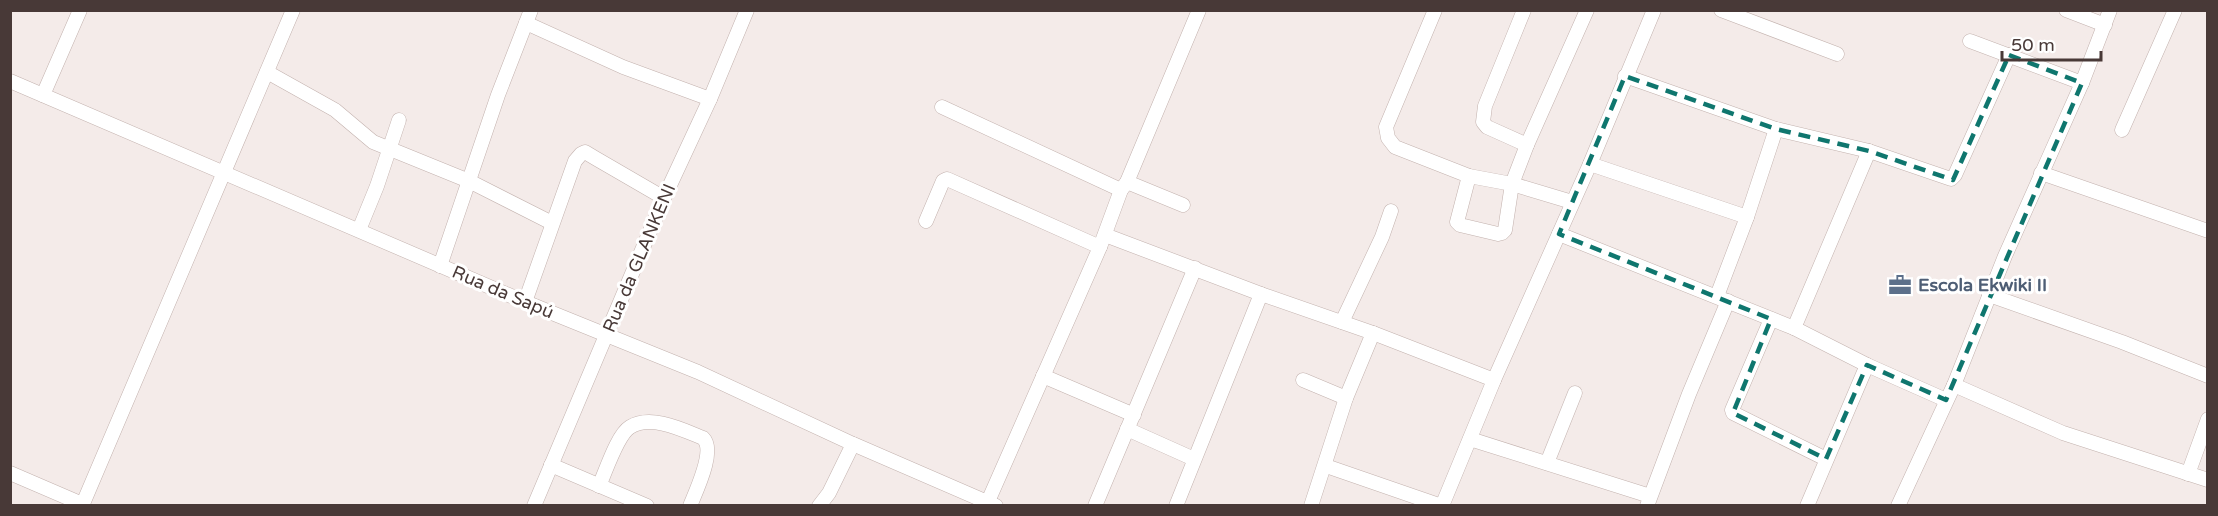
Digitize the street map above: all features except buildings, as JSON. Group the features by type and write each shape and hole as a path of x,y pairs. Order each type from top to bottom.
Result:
{"street":[{"path":"43,96 80,10"},
{"path":"10,473 82,505 293,10"},
{"name":"Rua da GLANKENI","path":"534,506 664,198 710,99 747,10"},
{"path":"989,504 1103,241 1199,10"},
{"path":"1435,10 1386,127 1388,138 1395,147 1469,176 1512,184 1572,202"},
{"path":"1524,10 1485,106 1483,122 1487,128 1527,145"},
{"path":"1469,176 1457,222 1460,225 1502,233 1505,230 1512,184 1587,10"},
{"path":"1326,466 1442,506 1654,10"},
{"path":"1721,10 1837,54"},
{"path":"2066,10 2105,25"},
{"path":"1898,506 1954,385 1989,295 2082,83 2110,10"},
{"path":"2122,130 2175,10"},
{"path":"440,266 498,95 529,16 623,67 710,99"},
{"path":"1970,41 2082,83"},
{"path":"1625,76 1776,129 1869,151 1951,178 1955,175 2009,55"},
{"path":"267,72 335,110 365,136 388,149 469,181 552,223"},
{"name":"Rua da Sapú","path":"10,81 525,302 698,372 989,504"},
{"path":"942,107 1124,186 1183,205"},
{"path":"359,230 377,186 399,120"},
{"path":"1470,439 1547,463 1649,501 1722,298 1776,129"},
{"path":"1794,328 1869,151"},
{"path":"525,302 574,161 581,153 585,152 664,198"},
{"path":"1590,164 1747,217"},
{"path":"2041,173 2208,231"},
{"path":"926,222 943,181 946,179 1103,241 1196,268 1494,380"},
{"path":"1342,322 1383,237 1391,211"},
{"path":"1559,234 1794,328 1946,400"},
{"path":"1095,506 1196,268"},
{"path":"1191,506 1178,500 1261,294"},
{"path":"1989,295 2208,376"},
{"path":"1771,319 1732,410 1733,413 1826,459"},
{"path":"1311,506 1326,466 1332,438 1346,398 1373,333"},
{"path":"1807,506 1868,364"},
{"path":"1043,376 1134,415"},
{"path":"1303,380 1346,398"},
{"path":"1954,385 2063,433 2208,480"},
{"path":"1547,463 1575,393"},
{"path":"2188,474 2208,419"},
{"path":"599,486 621,436 629,427 639,424 666,424 703,438 707,442 704,471 690,506"},
{"path":"1127,429 1194,459"},
{"path":"819,506 829,494 853,444"},
{"path":"551,465 647,506"}],"highlighted area":[{"path":"2009,55 2082,83 1946,400 1867,365 1826,459 1733,413 1771,319 1559,234 1625,76 1776,129 1869,151 1953,180"}],"place":[{"name":"Escola Ekwiki II","path":"1900,285"}]}
